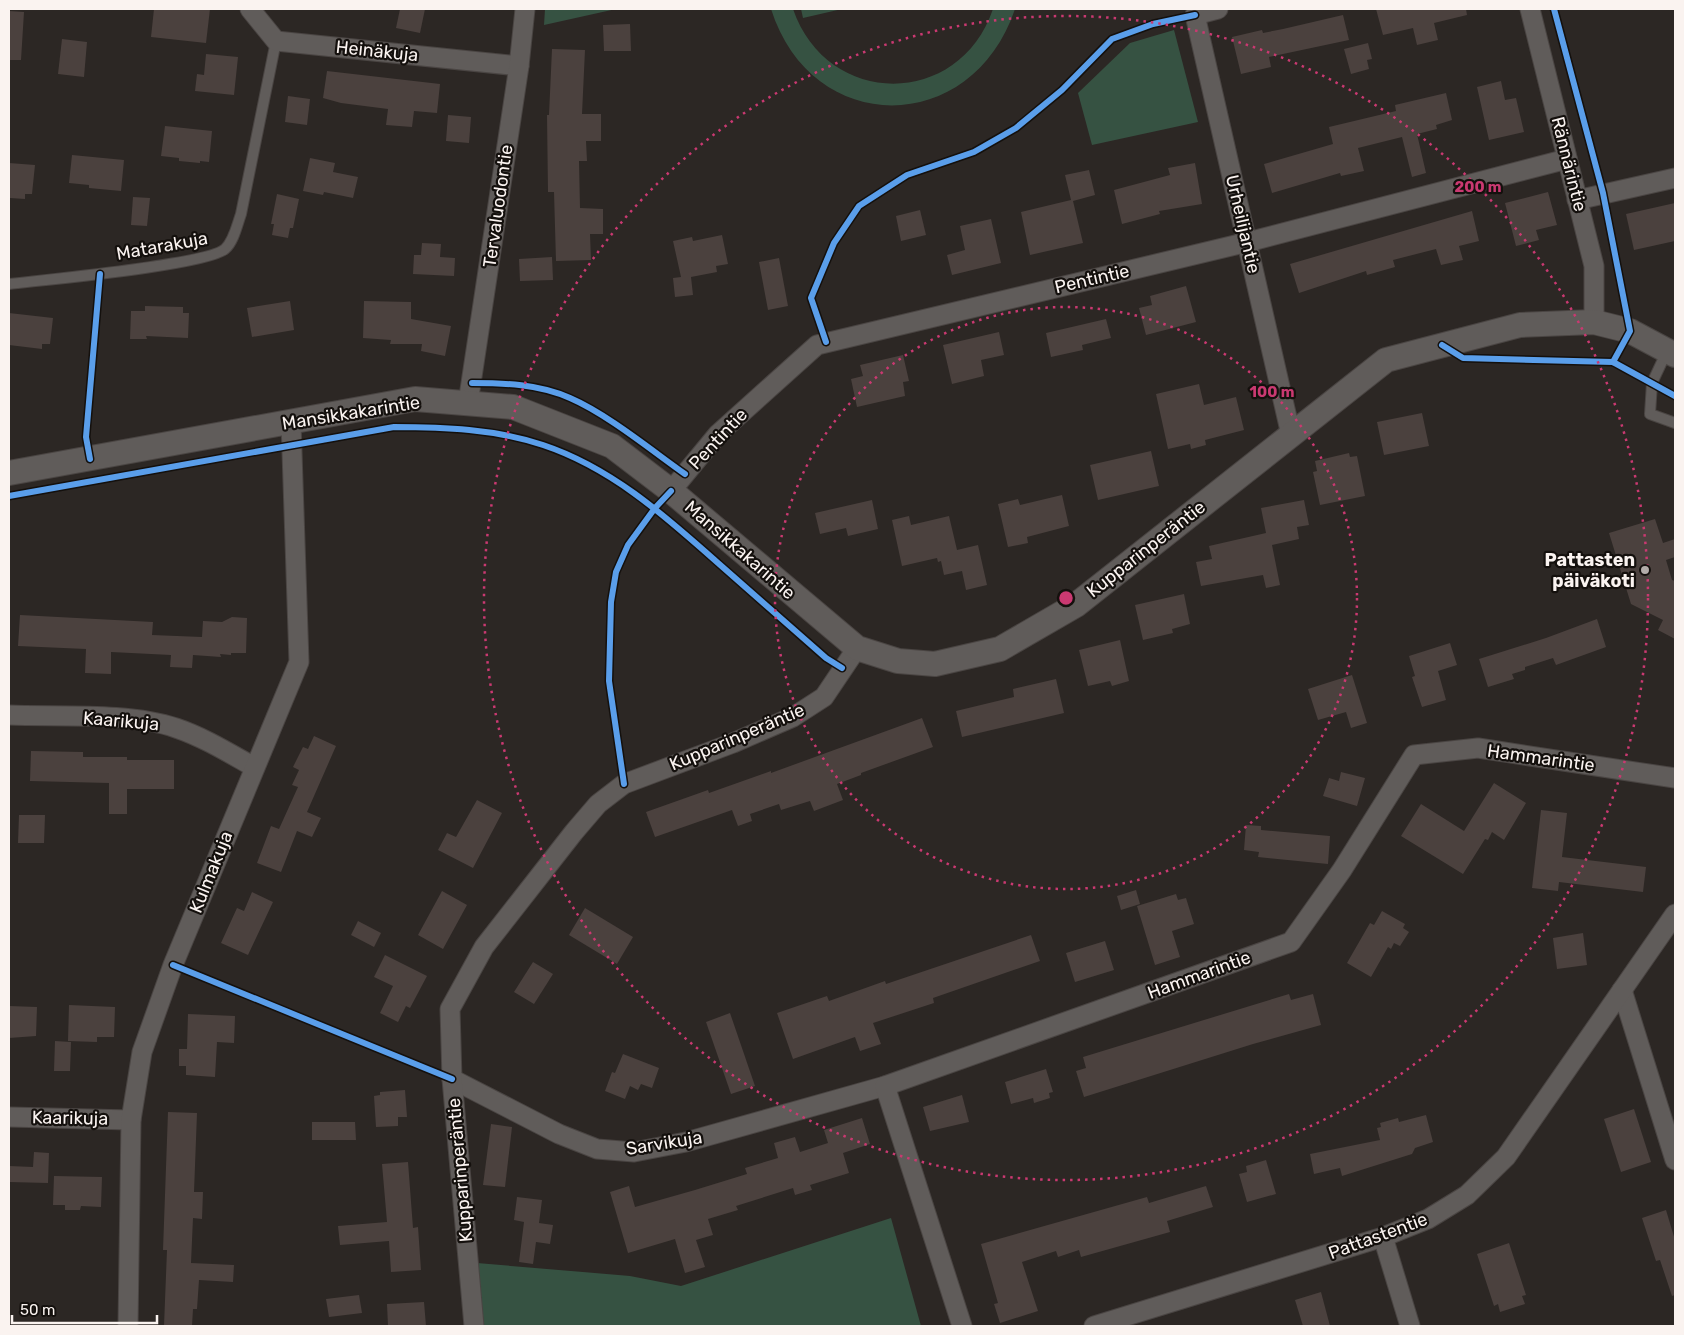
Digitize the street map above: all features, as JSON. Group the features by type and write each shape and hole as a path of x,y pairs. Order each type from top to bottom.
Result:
{"street":[{"path":"250,9 276,41"},
{"name":"Tervaluodontie","path":"468,403 519,66 525,9"},
{"path":"1194,12 1218,9"},
{"name":"Rännärintie","path":"1530,9 1594,266 1594,322"},
{"name":"Urheilijantie","path":"1194,12 1291,435"},
{"name":"Heinäkuja","path":"276,41 519,66"},
{"name":"Pentintie","path":"671,490 718,434 817,345 1248,242 1567,160"},
{"path":"1577,200 1675,178"},
{"name":"Kupparinperäntie","path":"474,1326 452,1079 450,1009 484,948 598,804 624,784 733,743 793,717 824,697 857,648 898,661 935,664 1000,649 1076,605 1386,360 1520,325 1594,322 1630,331 1671,353"},
{"name":"Mansikkakarintie","path":"9,474 415,399 512,407 612,446 671,490 857,648"},
{"name":"Kulmakuja","path":"128,1326 131,1120 142,1052 174,965 254,767 299,662 292,422"},
{"name":"Kaarikuja","path":"9,715 142,720 176,728 206,741 254,767"},
{"name":"Hammarintie","path":"885,1086 1291,942 1342,870 1414,755 1478,748 1675,778"},
{"name":"Pattastentie","path":"1094,1326 1141,1320 1383,1237 1428,1219 1467,1195 1506,1157 1675,914"},
{"path":"1622,990 1675,1160"},
{"name":"Sarvikuja","path":"452,1079 559,1134 597,1149 634,1152 686,1142 885,1086"},
{"path":"885,1086 962,1326"},
{"name":"Kaarikuja","path":"9,1117 131,1120"},
{"path":"1383,1237 1410,1326"}],"lane":[{"name":"Matarakuja","path":"9,284 100,274 197,258 224,250 232,239 241,214 276,41"},
{"path":"1671,353 1652,383 1650,414 1675,423"}],"green space":[{"path":"545,9 616,9 544,25"},
{"path":"771,9 793,9 810,42 834,65 862,79 893,84 924,79 952,65 976,42 993,9 1015,9 994,51 964,81 930,99 892,105 855,99 820,81 791,51"},
{"path":"801,9 842,9 803,18"},
{"path":"1174,30 1198,122 1092,145 1078,93 1130,43"},
{"path":"891,1218 921,1326 484,1326 477,1263 630,1276 681,1286"}],"building":[{"path":"154,9 210,9 206,43 151,37"},
{"path":"400,9 425,9 420,33 396,28"},
{"path":"1376,9 1466,9 1467,15 1434,23 1438,40 1417,45 1413,28 1383,35"},
{"path":"9,11 24,12 21,60 9,60"},
{"path":"1343,15 1349,40 1269,57 1271,67 1241,74 1232,37 1262,30 1263,33"},
{"path":"630,24 631,51 604,51 603,25"},
{"path":"62,39 87,42 84,77 58,74"},
{"path":"1368,43 1372,59 1367,60 1369,69 1351,74 1344,49"},
{"path":"552,49 585,50 582,114 601,114 601,141 586,141 587,161 579,161 580,208 603,209 603,234 590,234 591,260 556,261 554,192 548,192 547,115 549,115"},
{"path":"206,54 238,57 234,95 195,91 197,74 204,75"},
{"path":"327,71 440,84 437,113 414,111 412,127 386,125 388,109 341,103 323,98"},
{"path":"1501,81 1505,100 1516,98 1524,132 1489,140 1477,87"},
{"path":"1446,93 1452,120 1436,125 1437,129 1417,134 1426,173 1412,177 1402,137 1358,148 1364,171 1341,176 1340,173 1272,193 1264,164 1333,144 1329,127 1396,111 1395,105"},
{"path":"288,96 310,99 307,125 285,122"},
{"path":"448,115 471,117 469,143 446,141"},
{"path":"165,126 212,131 209,162 179,161 179,158 161,156"},
{"path":"72,155 124,160 121,191 89,188 89,185 69,183"},
{"path":"310,158 335,163 333,172 358,177 353,198 324,192 323,195 303,191"},
{"path":"9,163 35,165 32,194 25,194 25,199 10,198"},
{"path":"1195,163 1202,204 1159,211 1160,214 1122,224 1114,190 1170,175 1168,168"},
{"path":"1089,170 1095,195 1073,201 1083,243 1030,255 1021,212 1071,200 1065,175"},
{"path":"1548,192 1557,225 1536,230 1539,240 1516,246 1505,203"},
{"path":"277,194 299,199 293,228 290,228 288,238 272,235 274,224 271,224"},
{"path":"133,197 150,198 147,226 131,225"},
{"path":"1675,203 1675,241 1634,250 1626,214"},
{"path":"920,210 926,235 901,241 896,216"},
{"path":"1472,211 1479,241 1459,246 1463,260 1441,265 1436,249 1393,260 1395,267 1367,275 1366,271 1299,293 1290,264"},
{"path":"991,219 1001,263 952,275 947,255 965,250 960,226"},
{"path":"722,235 728,264 716,266 717,272 691,277 693,295 675,297 673,278 681,277 673,241 692,237 693,241"},
{"path":"422,243 441,244 440,257 455,258 454,276 413,274 414,255 421,255"},
{"path":"552,257 553,280 520,281 519,259"},
{"path":"779,258 788,306 768,310 759,262"},
{"path":"1186,286 1196,322 1146,335 1139,308 1152,305 1150,296"},
{"path":"290,301 294,330 252,337 247,308"},
{"path":"364,301 411,302 411,319 451,326 445,356 421,351 422,344 390,344 391,340 363,338"},
{"path":"145,306 183,307 183,313 189,313 188,338 146,336 147,339 130,339 131,311 145,311"},
{"path":"9,313 53,318 50,344 42,344 42,349 9,345"},
{"path":"1106,319 1111,338 1082,345 1083,350 1051,357 1046,333"},
{"path":"999,332 1004,355 981,360 984,376 952,384 943,345"},
{"path":"903,355 909,381 903,382 905,396 857,407 851,379 863,376 860,365"},
{"path":"1199,384 1204,405 1236,397 1244,430 1205,440 1206,445 1191,449 1190,444 1168,449 1156,394"},
{"path":"1422,413 1429,446 1384,455 1377,422"},
{"path":"1151,451 1159,486 1098,500 1090,465"},
{"path":"1349,453 1350,457 1357,456 1365,496 1320,505 1313,472 1317,471 1315,461"},
{"path":"1062,495 1069,526 1027,537 1028,543 1008,547 998,504 1018,499 1020,505"},
{"path":"872,500 878,529 848,536 846,528 820,534 815,513"},
{"path":"1304,500 1309,525 1297,527 1299,539 1272,545 1280,585 1266,588 1263,575 1201,586 1196,562 1212,559 1209,546 1266,533 1261,508"},
{"path":"909,516 911,525 949,516 957,550 978,545 987,585 966,590 962,571 944,575 941,561 938,562 937,558 902,566 892,520"},
{"name":"Pattasten päiväkoti","path":"1655,519 1663,543 1675,539 1675,557 1666,560 1672,580 1675,581 1675,639 1658,630 1663,620 1631,604 1609,533"},
{"path":"1184,594 1190,624 1172,629 1173,633 1143,640 1135,605"},
{"path":"20,615 153,622 152,635 202,637 203,621 222,622 232,617 247,618 246,653 220,654 221,657 193,655 192,668 170,667 171,655 111,652 111,674 85,673 86,649 18,646"},
{"path":"1597,619 1606,647 1556,665 1553,658 1525,667 1525,670 1512,674 1514,679 1488,687 1479,659 1546,638"},
{"path":"1120,640 1129,681 1112,686 1110,681 1088,686 1079,650"},
{"path":"1450,643 1457,665 1438,671 1446,700 1422,707 1412,677 1415,676 1409,656"},
{"path":"1352,675 1367,723 1351,728 1346,712 1318,720 1308,689"},
{"path":"1056,679 1064,713 962,737 956,711 1014,697 1013,689"},
{"path":"922,718 933,747 861,773 861,775 837,784 843,800 814,811 810,801 781,810 779,804 750,814 752,821 738,826 732,810 655,837 646,812 708,790 709,793 771,771 771,773"},
{"path":"314,736 336,746 307,812 321,818 312,837 297,831 281,872 257,863 271,826 279,829 298,787 292,785 299,770 293,767 303,747 308,749"},
{"path":"31,751 83,752 83,757 127,757 127,760 174,760 174,789 127,789 127,814 109,814 109,783 30,781"},
{"path":"1341,772 1365,778 1357,806 1323,796 1329,778 1339,781"},
{"path":"1494,783 1526,803 1504,840 1492,832 1488,840 1485,839 1463,874 1401,836 1421,804 1464,831"},
{"path":"477,800 502,813 473,868 438,850 447,833 456,837"},
{"path":"1541,810 1567,813 1562,857 1646,867 1643,892 1559,882 1558,891 1532,888"},
{"path":"19,815 45,815 44,843 18,843"},
{"path":"1246,825 1261,826 1261,830 1330,836 1328,864 1258,857 1259,852 1244,850"},
{"path":"1136,890 1140,904 1121,910 1117,896"},
{"path":"442,891 467,905 443,949 418,935"},
{"path":"252,892 273,902 248,955 221,943 237,908 244,911"},
{"path":"1176,894 1178,900 1186,898 1194,924 1172,931 1180,957 1155,965 1137,906"},
{"path":"585,908 633,937 617,964 569,935"},
{"path":"1382,911 1405,924 1403,928 1409,932 1400,946 1394,943 1391,949 1388,947 1371,977 1347,963 1370,923 1374,925"},
{"path":"358,921 381,933 374,947 351,935"},
{"path":"1583,933 1587,965 1557,969 1553,938"},
{"path":"1031,935 1040,961 933,998 934,1003 873,1023 881,1044 860,1051 855,1037 793,1059 777,1013 827,996 829,1001 885,981 886,984"},
{"path":"1105,941 1114,970 1075,982 1066,953"},
{"path":"385,955 427,976 410,1008 406,1006 398,1022 380,1013 393,986 374,977"},
{"path":"533,962 553,974 534,1004 514,992"},
{"path":"1289,994 1291,1000 1313,994 1321,1025 1253,1044 1084,1097 1076,1071 1086,1068 1083,1057"},
{"path":"69,1005 115,1007 114,1037 97,1037 97,1042 68,1041"},
{"path":"9,1006 37,1007 36,1036 9,1038"},
{"path":"730,1013 755,1086 731,1094 706,1022"},
{"path":"188,1014 235,1016 234,1043 217,1042 215,1077 186,1075 186,1066 179,1066 179,1049 187,1049"},
{"path":"55,1041 71,1042 70,1071 54,1071"},
{"path":"623,1054 659,1068 652,1088 641,1084 638,1090 630,1086 625,1099 605,1091 612,1072 615,1073"},
{"path":"1046,1069 1053,1092 1049,1093 1050,1098 1034,1103 1033,1098 1011,1104 1005,1082"},
{"path":"405,1090 407,1117 398,1117 398,1126 376,1127 374,1096 380,1095 380,1092"},
{"path":"962,1095 969,1122 930,1131 923,1107"},
{"path":"1634,1109 1651,1162 1621,1172 1604,1119"},
{"path":"168,1112 197,1113 194,1192 203,1192 202,1219 193,1218 191,1263 234,1265 233,1282 199,1280 197,1309 193,1309 192,1326 164,1326 167,1250 163,1250"},
{"path":"1426,1115 1433,1142 1415,1148 1412,1154 1342,1176 1340,1168 1314,1174 1310,1154 1380,1140 1377,1128 1381,1127 1380,1123 1398,1118 1399,1122"},
{"path":"862,1118 870,1144 843,1153 849,1173 810,1185 812,1190 795,1195 793,1188 736,1206 738,1210 708,1219 713,1235 696,1240 705,1267 685,1273 675,1239 628,1253 610,1192 629,1186 635,1207 695,1190 747,1174 745,1168 778,1158 774,1143 795,1137 800,1152 828,1143 824,1130"},
{"path":"312,1122 355,1122 356,1140 312,1140"},
{"path":"491,1124 512,1127 505,1187 483,1185"},
{"path":"34,1152 49,1153 48,1183 9,1182 9,1166 33,1167"},
{"path":"1266,1160 1276,1194 1247,1202 1239,1174 1247,1172 1246,1166"},
{"path":"408,1162 413,1228 418,1227 421,1270 391,1272 389,1241 340,1245 338,1226 387,1222 382,1164"},
{"path":"54,1176 102,1177 101,1207 81,1206 80,1210 65,1210 65,1205 53,1205"},
{"path":"1206,1186 1213,1207 1167,1221 1170,1232 1081,1257 1079,1250 1058,1257 1056,1251 1022,1262 1038,1311 1000,1323 994,1304 998,1303 981,1244 1147,1197 1149,1203"},
{"path":"517,1197 542,1200 539,1223 553,1225 550,1244 536,1242 533,1264 519,1262 524,1222 514,1220"},
{"path":"1666,1210 1675,1240 1675,1295 1672,1296 1660,1260 1656,1261 1642,1218"},
{"path":"1509,1243 1526,1295 1522,1296 1525,1304 1500,1312 1498,1304 1494,1306 1477,1254"},
{"path":"1321,1292 1330,1326 1303,1326 1295,1300"},
{"path":"359,1295 362,1313 329,1317 326,1299"},
{"path":"424,1302 426,1326 388,1326 387,1304"}],"cycle path":[{"path":"1554,9 1603,193 1630,331 1613,362"},
{"path":"826,342 811,298 834,243 859,206 907,175 974,152 1016,128 1062,90 1112,39 1153,24 1195,15"},
{"path":"90,459 86,437 100,274"},
{"path":"1442,345 1463,358 1613,362 1675,396"},
{"path":"472,383 534,387 570,398 599,413 685,474"},
{"path":"9,496 394,427 450,428 507,435 543,445 568,455 615,480 658,511 826,658 842,668"},
{"path":"624,784 609,681 611,602 616,572 628,545 655,508 671,491"},
{"path":"173,965 452,1079"}],"place":[{"name":"Pattasten päiväkoti","path":"1645,570"}]}
